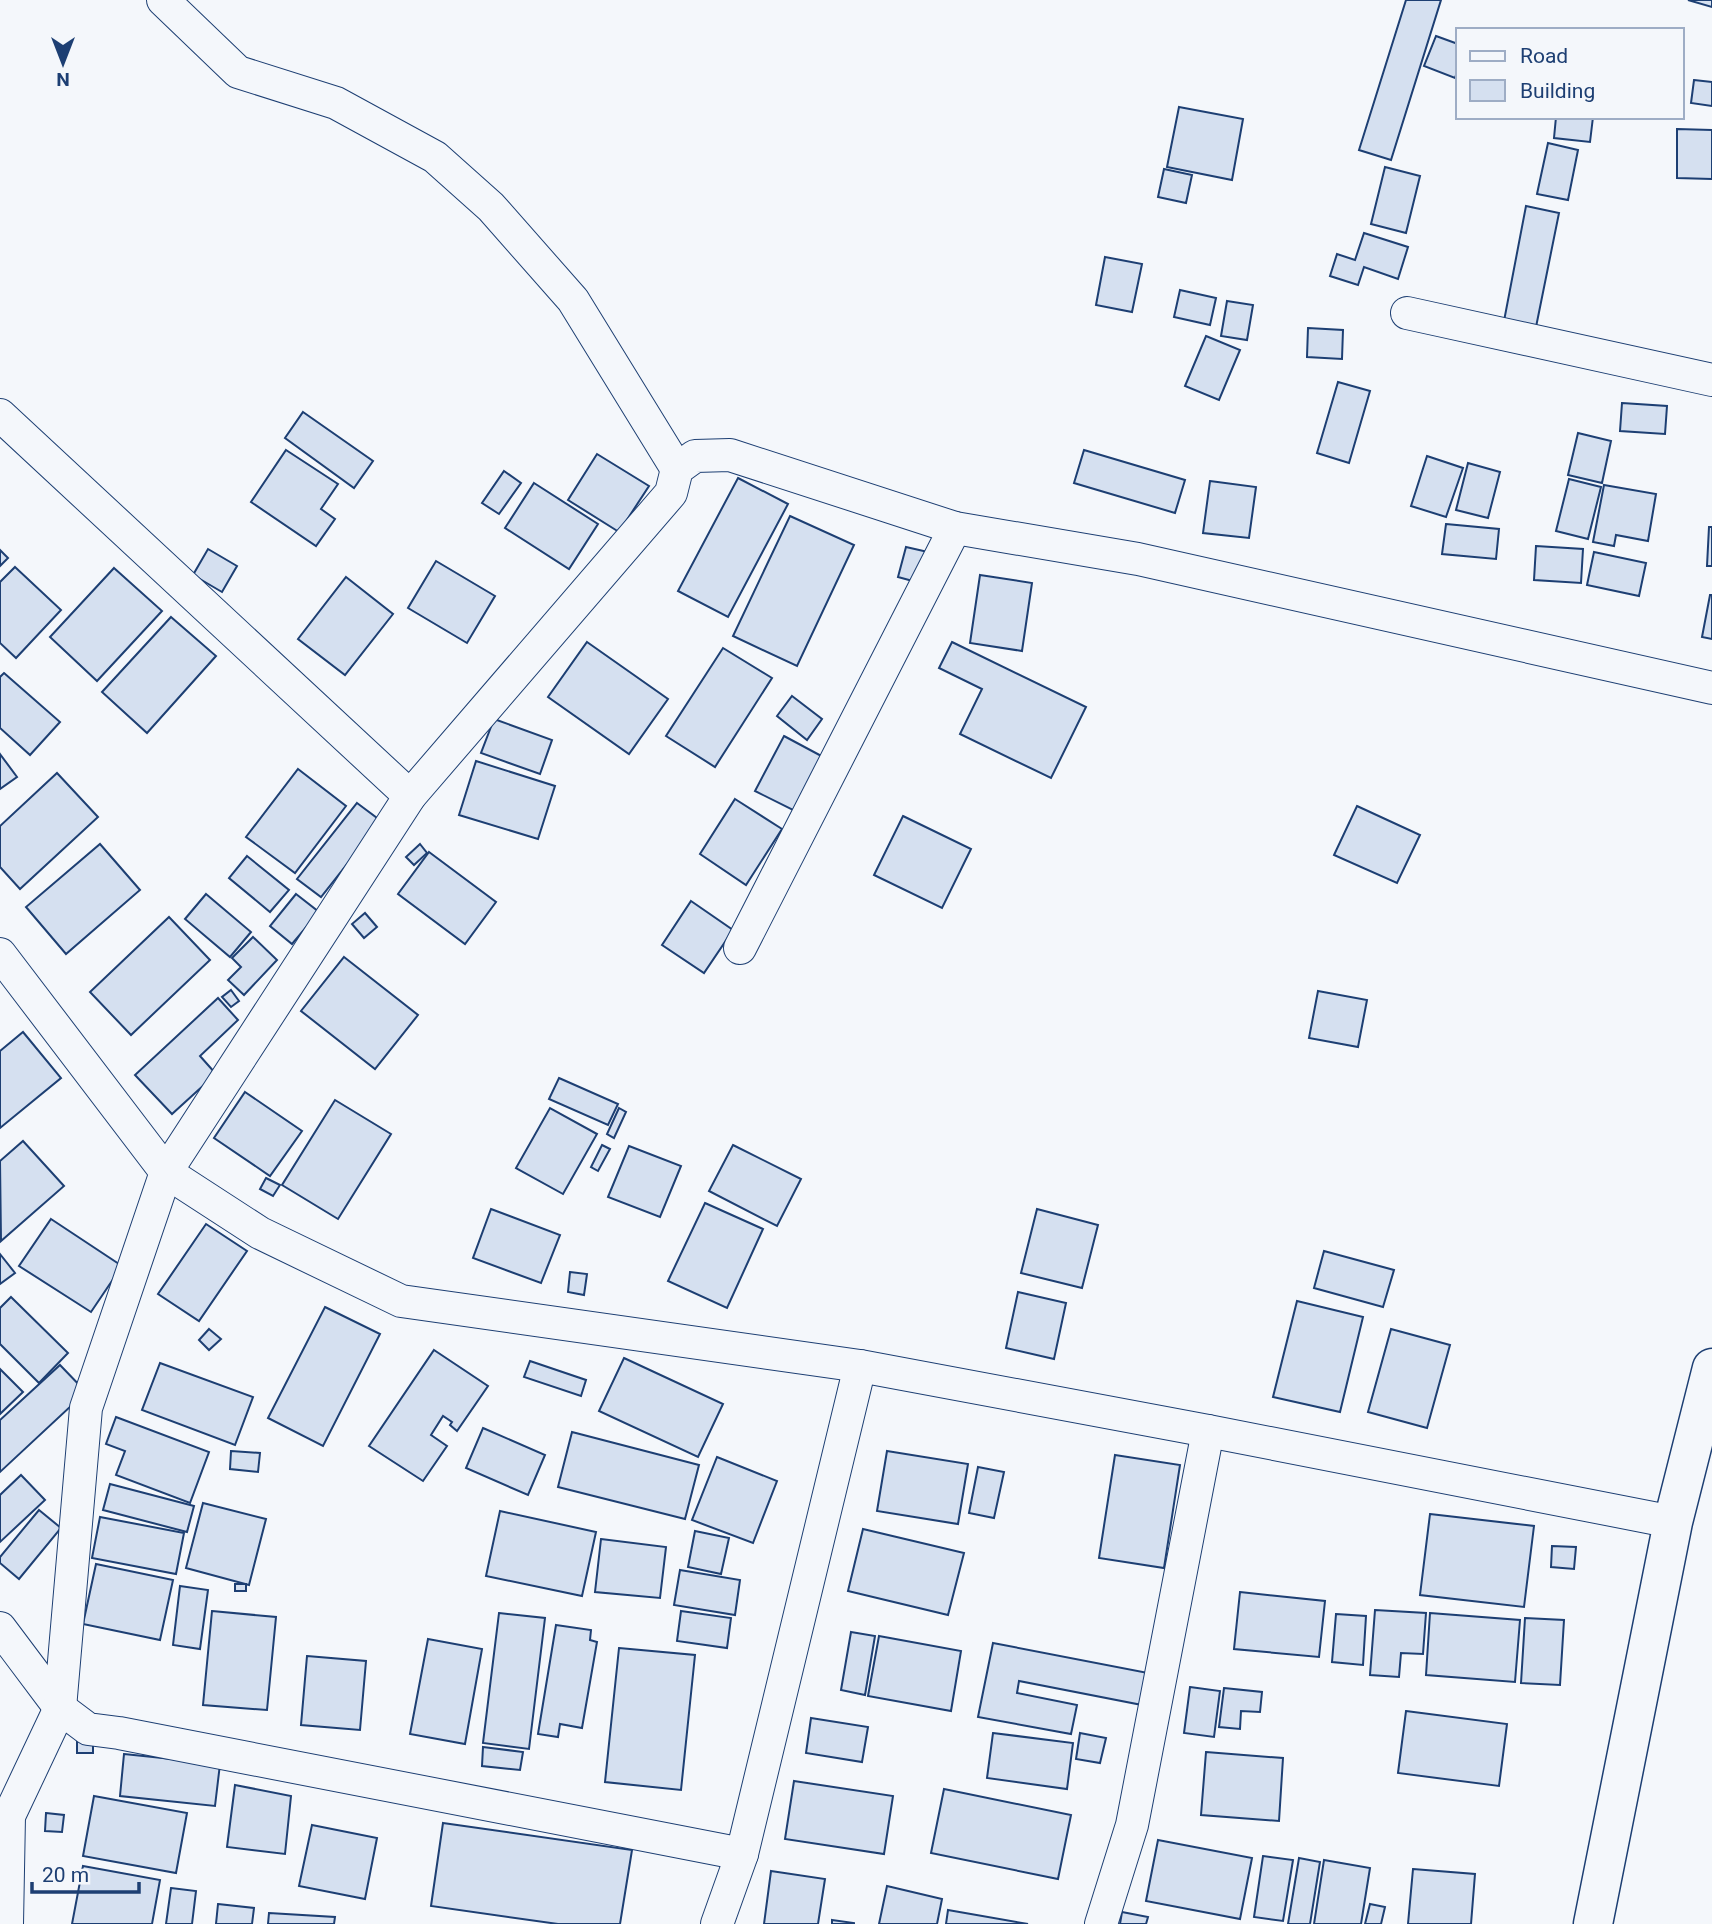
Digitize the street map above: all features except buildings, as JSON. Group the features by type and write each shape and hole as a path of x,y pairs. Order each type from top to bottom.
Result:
{"main road":[{"path":"1593,1924 1673,1522 1712,1368"}],"street":[{"path":"163,0 238,72 336,103 435,157 491,207 573,300 677,469"},
{"path":"1407,313 1712,380"},
{"path":"0,415 410,796"},
{"path":"7,1924 5,1816 60,1708 86,1408 166,1172 410,796 671,493 677,469 695,456 730,455 955,528 1138,559 1712,688"},
{"path":"740,948 955,528"},
{"path":"0,954 166,1172 260,1233 401,1301 860,1366 1673,1522"},
{"path":"717,1924 742,1854 860,1366"},
{"path":"1101,1924 1132,1825 1208,1431"},
{"path":"0,1628 60,1708 88,1729 119,1732 742,1854"}]}
